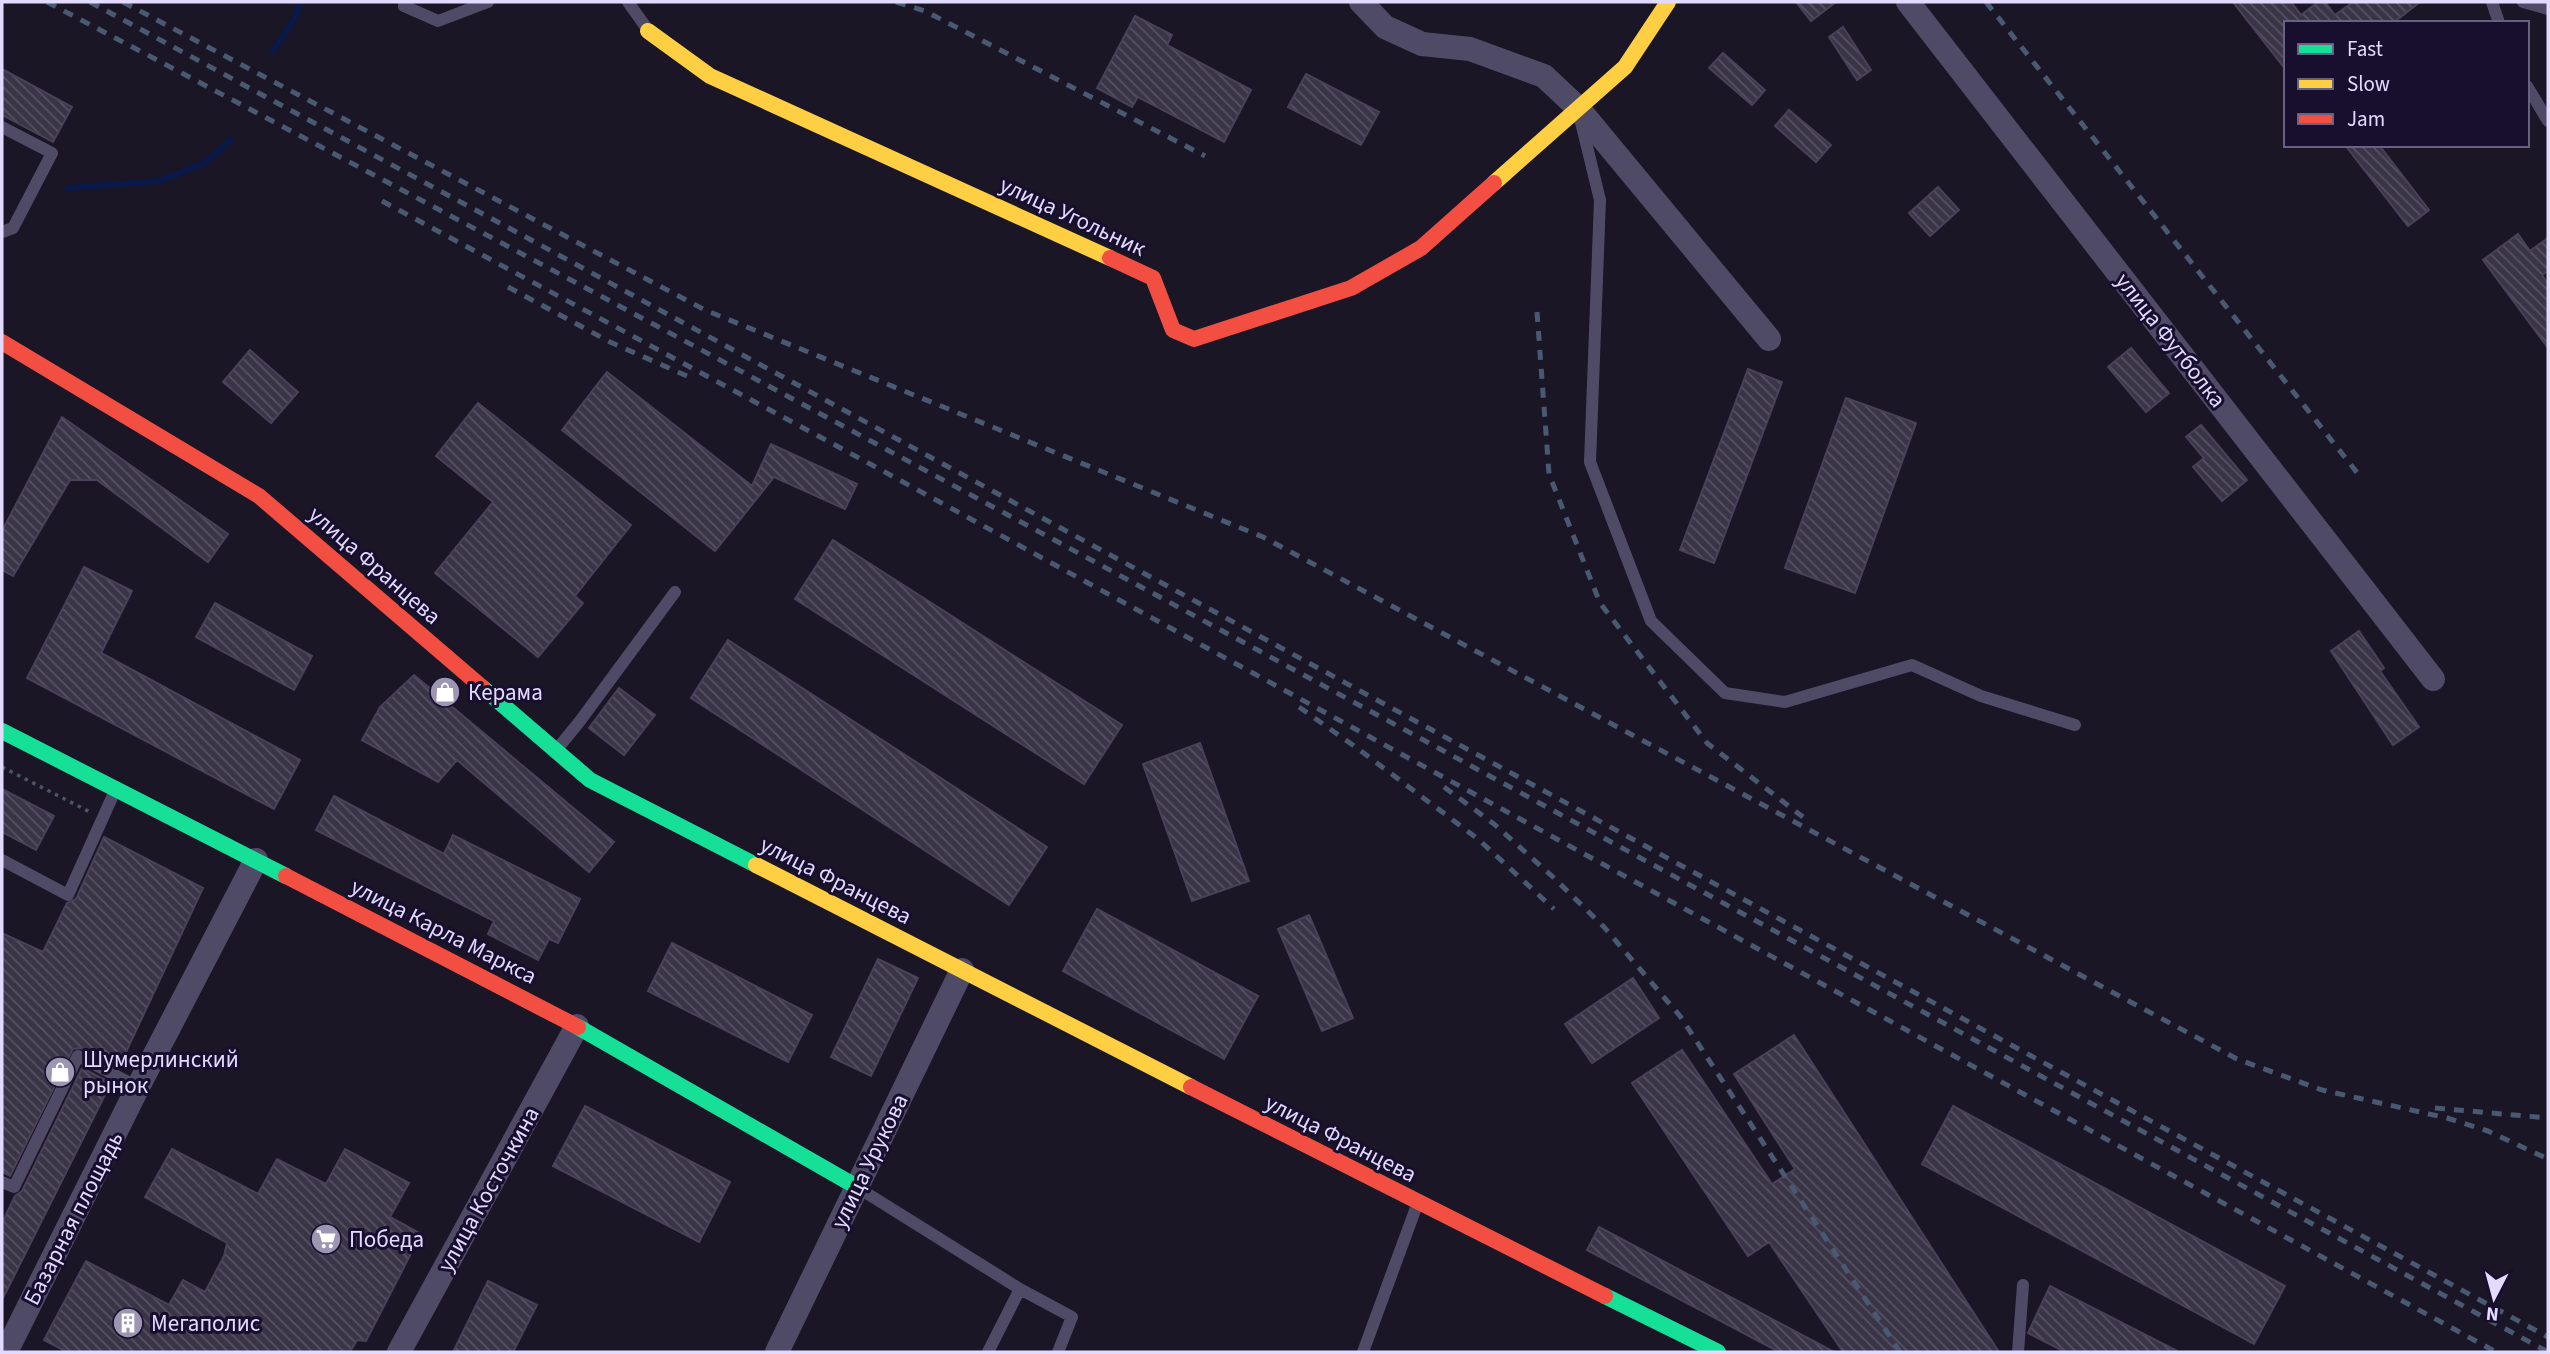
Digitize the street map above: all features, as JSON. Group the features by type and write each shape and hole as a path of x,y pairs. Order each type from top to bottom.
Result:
{"street":[{"path":"1361,2 1385,27 1422,44 1470,49 1544,76 1577,107 1769,338"},
{"name":"улица Угольник","path":"648,31 710,76 1153,278 1173,330 1194,339 1352,288 1421,248 1625,67 1668,2"},
{"name":"улица Футболка","path":"1908,2 2433,679"},
{"name":"улица Францева","path":"2,342 259,496 590,780 1708,1350"},
{"name":"улица Карла Маркса","path":"2,731 577,1026 857,1187"},
{"name":"Базарная площадь","path":"6,1352 138,1087 256,860"},
{"name":"улица Урукова","path":"777,1352 962,970"},
{"name":"улица Косточкина","path":"399,1352 577,1026"}],"lane":[{"path":"405,2 404,6 438,21 488,2"},
{"path":"628,2 648,31"},
{"path":"2492,2 2498,21"},
{"path":"2523,2 2548,9"},
{"path":"2529,89 2548,121"},
{"path":"1577,107 1600,200 1590,462 1651,621 1725,693 1785,702 1912,665 1981,696 2076,725"},
{"path":"2,127 52,153 13,228 2,232"},
{"path":"556,751 675,592"},
{"path":"2,860 68,895 116,789"},
{"path":"2,1182 14,1187 78,1056 138,1087"},
{"path":"857,1187 1020,1289 1072,1317 1058,1352"},
{"path":"1363,1352 1418,1203"},
{"path":"2018,1352 2023,1285"},
{"path":"988,1352 1020,1289"}],"path":[{"path":"2,768 102,818"}],"building":[{"path":"1796,2 1836,2 1811,21"},
{"path":"2233,2 2291,2 2301,15 2318,2 2325,2 2335,15 2353,2 2420,2 2396,21 2284,21 2284,67"},
{"path":"1135,16 1172,35 1167,45 1251,90 1224,142 1138,97 1132,107 1097,88"},
{"path":"1843,27 1871,70 1857,80 1829,37"},
{"path":"1723,53 1765,90 1752,105 1709,68"},
{"path":"2,69 72,107 53,142 2,115"},
{"path":"1306,74 1379,112 1361,145 1288,107"},
{"path":"1789,110 1831,145 1816,162 1775,126"},
{"path":"2347,147 2381,147 2429,210 2408,226"},
{"path":"1938,187 1959,210 1930,236 1909,213"},
{"path":"2518,234 2530,251 2548,238 2548,271 2542,275 2548,284 2548,348 2483,260"},
{"path":"2131,348 2169,393 2146,412 2108,367"},
{"path":"250,350 298,392 271,423 223,382"},
{"path":"1748,369 1782,382 1714,563 1680,550"},
{"path":"607,372 752,486 771,444 857,484 845,509 774,477 715,551 562,430"},
{"path":"1846,398 1916,423 1855,593 1785,568"},
{"path":"478,403 631,525 575,596 583,603 538,657 435,573 493,502 436,456"},
{"path":"62,417 228,534 208,562 97,480 70,480 13,576 2,570 2,531"},
{"path":"2201,425 2247,480 2222,501 2193,467 2204,458 2186,437"},
{"path":"833,540 1122,725 1084,784 795,599"},
{"path":"84,567 132,591 101,653 300,760 274,809 27,678"},
{"path":"215,603 312,656 294,690 196,637"},
{"path":"2359,631 2384,668 2380,671 2419,727 2393,745 2331,651"},
{"path":"728,640 1047,847 1009,905 691,698"},
{"path":"414,675 614,842 589,872 457,760 438,782 362,740 380,707"},
{"path":"619,688 655,715 624,755 589,728"},
{"path":"1200,743 1249,881 1192,901 1143,764"},
{"path":"2,789 54,816 36,850 2,832"},
{"path":"334,796 444,854 453,835 580,899 558,943 549,939 538,960 488,934 494,921 316,830"},
{"name":"Шумерлинский рынок","path":"104,837 203,888 119,1067 82,1048 73,1049 10,1176 2,1172 2,933 43,952 67,903 76,899"},
{"path":"1097,909 1258,996 1224,1059 1063,971"},
{"path":"1309,915 1353,1018 1322,1031 1278,929"},
{"path":"672,943 812,1015 788,1062 648,991"},
{"path":"878,959 918,978 871,1076 831,1057"},
{"path":"1633,978 1659,1018 1592,1063 1565,1024"},
{"path":"1794,1035 1999,1352 1843,1352 1769,1242 1748,1256 1632,1083 1682,1050 1772,1184 1795,1169 1734,1074"},
{"path":"82,1068 111,1083 2,1300 2,1223 15,1196 22,1191"},
{"path":"585,1106 730,1182 699,1242 553,1166"},
{"path":"1953,1106 2285,1286 2254,1344 1922,1164"},
{"path":"172,1149 258,1194 277,1159 326,1184 345,1149 409,1183 390,1217 421,1234 366,1341 357,1340 350,1352 67,1352 44,1340 86,1261 169,1305 183,1280 205,1292 224,1256 227,1243 145,1197"},
{"path":"1599,1227 1834,1352 1779,1352 1587,1250"},
{"path":"488,1281 537,1305 513,1352 453,1352"},
{"path":"2050,1286 2179,1352 2065,1352 2028,1333"}],"waterway":[{"path":"273,51 295,18 300,2"},
{"path":"68,188 159,181 203,164 231,140"}],"railway":[{"path":"47,2 674,335 2548,1352"},
{"path":"90,2 2548,1337"},
{"path":"123,2 705,310 1263,537 2237,1059 2322,1090 2447,1118 2488,1131 2548,1159"},
{"path":"896,2 925,11 1205,156"},
{"path":"1986,2 2362,479"},
{"path":"382,201 872,465 2496,1352"},
{"path":"508,287 610,342 687,376"},
{"path":"1537,312 1549,474 1600,603 1707,743 1803,817"},
{"path":"1299,707 1478,839 1554,909"},
{"path":"1444,787 1494,824 1553,877 1604,927 1680,1016 1900,1352"},
{"path":"2435,1108 2548,1118"}],"traffic: fast":[{"path":"483,688 590,780 756,865"},
{"path":"2,731 286,876"},
{"path":"578,1027 857,1187"},
{"path":"1605,1296 1718,1352"}],"traffic: slow":[{"path":"1494,183 1625,67 1668,2"},
{"path":"648,31 710,76 1110,258"},
{"path":"756,865 1191,1087"}],"traffic: jam":[{"path":"1110,258 1153,278 1173,330 1194,339 1351,288 1421,248 1494,183"},
{"path":"2,342 259,496 483,688"},
{"path":"286,876 578,1027"},
{"path":"1191,1087 1605,1296"}],"place":[{"name":"Керама","path":"445,692"},
{"name":"Шумерлинский рынок","path":"60,1072"},
{"name":"Победа","path":"326,1239"},
{"name":"Мегаполис","path":"128,1323"}]}
